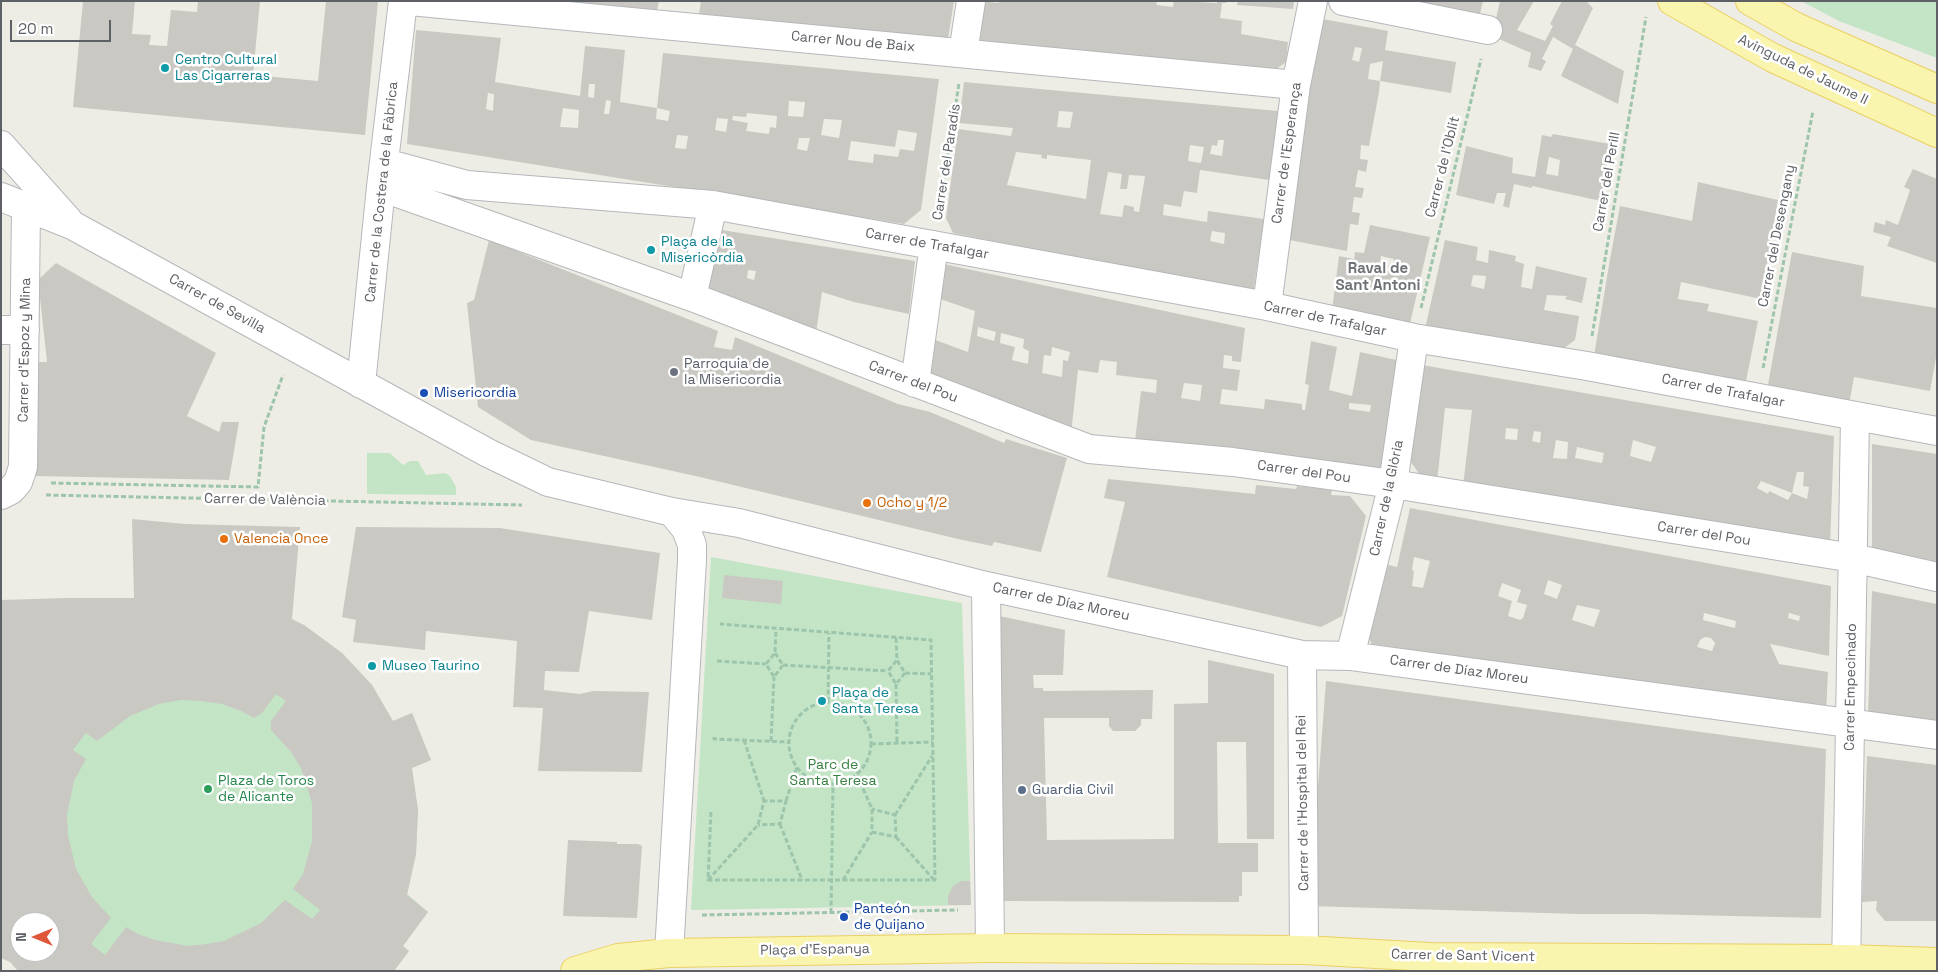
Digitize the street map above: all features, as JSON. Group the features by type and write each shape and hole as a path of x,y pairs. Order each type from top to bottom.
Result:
{"main road":[{"name":"Avinguda de Jaume II","path":"1672,1 1773,58 1937,133"},
{"path":"1750,1 1796,27 1937,89"},
{"name":"Carrer de Sant Vicent","path":"986,959 1304,950 1429,964 1846,965 1937,962"},
{"name":"Plaça d'Espanya","path":"575,971 618,958 668,962 986,959"}],"street":[{"name":"Carrer de la Costera de la Fàbrica","path":"361,384 403,1"},
{"name":"Carrer Nou de Baix","path":"410,1 1296,85"},
{"path":"963,52 971,1"},
{"name":"Carrer de l'Esperança","path":"1267,306 1296,85 1313,1"},
{"path":"1342,1 1488,30"},
{"name":"Carrer de Sevilla","path":"1,145 72,225"},
{"path":"383,175 468,185 714,205 692,297 383,175"},
{"name":"Carrer de Sevilla","path":"1,197 72,225 533,476 548,482 672,512"},
{"name":"Carrer de Trafalgar","path":"714,205 1267,306 1414,338 1587,366 1937,431"},
{"name":"Carrer d'Espoz y Mina","path":"6,493 18,482 22,467 13,330 26,206"},
{"path":"915,383 934,245"},
{"name":"Carrer del Pou","path":"692,297 1088,449 1233,462 1393,484 1853,558 1937,577"},
{"name":"Carrer de la Glòria","path":"1350,656 1393,484 1414,338"},
{"name":"Carrer Empecinado","path":"1846,965 1855,416"},
{"path":"672,512 739,523 986,586 990,907 986,959"},
{"path":"668,962 692,545 686,529 672,512"},
{"path":"692,545 704,530 715,525 739,523"},
{"name":"Carrer de Díaz Moreu","path":"986,586 1302,655 1350,656 1937,735"},
{"name":"Carrer de l'Hospital del Rei","path":"1302,655 1304,950"}],"path":[{"name":"Carrer del Perill","path":"1587,366 1647,11"},
{"name":"Carrer de l'Oblit","path":"1414,338 1488,30"},
{"name":"Carrer del Paradís","path":"934,245 963,52"},
{"name":"Carrer del Desengany","path":"1758,398 1819,79"},
{"path":"51,484 258,488 264,427 285,368"},
{"name":"Carrer de València","path":"6,493 21,495 531,506"},
{"path":"718,633 718,624 931,640 935,880"},
{"path":"776,628 775,653 783,665"},
{"path":"828,702 829,632"},
{"path":"896,638 897,660 905,673"},
{"path":"716,671 717,652"},
{"path":"766,664 775,653"},
{"path":"888,672 897,660"},
{"path":"717,661 766,664"},
{"path":"766,664 774,677"},
{"path":"783,665 888,672"},
{"path":"771,741 774,677 783,665"},
{"path":"888,672 896,684 897,743"},
{"path":"905,673 932,674"},
{"path":"896,684 905,673"},
{"path":"835,701 852,707 864,719 871,735 870,752 863,768 850,780 833,785 816,782 801,774 791,759 788,742 792,725 803,711 818,703 828,702 835,701"},
{"path":"714,730 714,749"},
{"path":"714,739 788,742"},
{"path":"708,880 758,825 764,801 744,740"},
{"path":"871,744 933,742"},
{"path":"896,837 895,815 933,754"},
{"path":"797,767 780,824 802,880"},
{"path":"843,880 872,832 872,809 857,774"},
{"path":"831,913 833,785"},
{"path":"764,801 786,801"},
{"path":"708,880 711,805"},
{"path":"872,809 895,815"},
{"path":"758,825 780,824"},
{"path":"872,832 896,837 935,880"},
{"path":"708,880 935,880"},
{"path":"672,911 696,915 973,910 990,907"}],"green space":[{"path":"1801,1 1937,1 1937,58 1839,21"},
{"path":"367,453 390,453 403,465 410,461 418,461 426,475 445,473 450,476 456,487 456,495 367,494"},
{"name":"Parc de Santa Teresa","path":"711,557 962,603 971,905 691,910"},
{"name":"Plaza de Toros de Alicante","path":"304,625 342,653 372,685 393,721 412,713 431,760 412,768 418,810 416,854 407,894 428,912 403,946 409,951 394,971 18,971 11,962 60,962 60,912 10,912 10,961 1,949 20,669"}],"building":[{"name":"Centro Cultural Las Cigarreras","path":"83,1 135,1 132,34 151,35 149,45 167,46 171,10 197,12 198,1 260,1 253,75 318,81 326,1 378,1 365,135 73,107"},
{"path":"508,1 659,1 656,16"},
{"path":"701,1 954,1 947,45 698,21"},
{"path":"978,1 999,3 999,1 1156,1 1157,5 1173,7 1174,1 1217,3 1217,1 1226,1 1226,3 1222,3 1220,18 1242,21 1241,34 1288,42 1286,62 1268,75 971,46"},
{"path":"1238,1 1294,1 1293,9 1237,5"},
{"path":"1365,1 1483,1 1478,22"},
{"path":"1500,1 1534,1 1517,30 1545,41 1553,26 1550,24 1562,1 1586,1 1593,8 1575,45 1624,71 1618,104 1561,76 1573,49 1553,37 1542,59 1546,61 1541,71 1528,67 1531,53 1492,36"},
{"path":"1317,18 1388,31 1385,50 1456,62 1451,93 1380,81 1369,146 1361,145 1360,159 1368,160 1366,172 1358,170 1355,187 1364,188 1362,198 1354,197 1352,212 1360,213 1358,225 1350,224 1347,251 1284,239","holes":["1355,47 1362,48 1359,62 1352,60","1383,61 1380,81 1368,79 1370,64"]},
{"path":"416,30 501,38 495,82 580,96 585,46 625,50 620,102 657,108 663,53 939,79 921,210 904,224 407,144","holes":["589,84 595,84 594,98 588,97","488,93 494,94 493,111 486,109","606,100 611,101 609,114 604,114","789,101 805,102 803,117 788,116","563,108 579,110 578,128 560,127","657,108 670,111 668,121 656,119","747,113 777,116 776,128 770,127 769,134 746,131 748,123 732,120 733,116 746,117","717,118 728,119 726,132 715,130","824,119 842,120 839,138 821,135","898,130 917,133 914,151 900,149 898,157 874,154 873,163 848,160 851,141 895,147","677,135 688,136 686,149 675,148","799,138 810,138 807,151 797,149"]},
{"path":"964,82 1278,111 1269,180 1200,170 1197,193 1184,191 1181,207 1164,204 1163,215 1207,222 1208,211 1264,219 1253,294 953,233 946,218 958,129 1011,136 1013,128 959,123","holes":["1059,111 1073,112 1070,128 1057,127","1218,140 1224,140 1222,156 1210,154 1212,145 1217,146","1190,145 1204,147 1201,163 1188,161","1016,152 1042,155 1041,158 1047,159 1047,155 1091,160 1086,199 1007,185","1108,172 1122,174 1120,189 1127,189 1129,175 1145,176 1139,212 1134,211 1134,207 1124,205 1122,217 1100,214","1212,231 1225,233 1224,244 1210,241"]},
{"path":"1553,134 1610,144 1601,201 1514,184 1509,208 1503,206 1506,193 1497,193 1494,204 1456,195 1466,146 1513,158 1512,173 1535,177 1542,135 1551,137","holes":["1549,157 1560,160 1558,176 1546,174"]},
{"path":"1913,169 1937,179 1937,263 1887,246 1891,237 1873,232 1875,222 1885,225 1886,220 1898,225 1910,190 1904,187"},
{"path":"1698,182 1778,200 1761,299 1681,282 1678,299 1709,304 1707,311 1758,321 1745,386 1593,362 1620,206 1692,221"},
{"path":"1370,225 1430,237 1409,328 1332,311 1339,256 1354,259 1355,252 1364,253","holes":["1381,256 1394,259 1393,266 1380,264","1391,278 1400,280 1399,286 1390,284"]},
{"path":"722,230 915,261 909,314 854,302 822,292 815,340 706,296","holes":["748,270 756,271 754,280 747,278"]},
{"path":"489,240 718,331 714,347 732,350 735,337 898,404 930,412 1004,443 1006,439 1067,458 1041,552 994,542 992,546 958,539 700,477 531,440 478,407 467,303 474,300"},
{"path":"1445,240 1478,247 1476,260 1488,263 1489,250 1516,256 1515,261 1524,264 1521,287 1532,289 1536,266 1587,278 1582,303 1565,299 1567,296 1547,295 1544,310 1579,316 1575,340 1556,354 1425,329","holes":["1473,275 1486,276 1484,289 1471,286"]},
{"path":"1792,252 1864,266 1861,296 1937,308 1937,352 1930,391 1854,377 1849,405 1767,390"},
{"path":"56,263 216,353 187,416 219,432 222,422 239,422 229,480 33,476 34,362 47,362 38,280"},
{"path":"939,263 1245,328 1241,362 1232,361 1232,356 1224,355 1223,368 1240,370 1237,391 1222,389 1220,404 1264,409 1265,399 1302,404 1302,410 1305,410 1309,385 1305,384 1311,341 1337,347 1329,390 1352,396 1360,352 1401,361 1388,473 1135,441 1141,391 1156,393 1157,380 1116,375 1117,362 1100,360 1098,373 1078,370 1071,434 925,381 930,338 968,352 975,311 937,298","holes":["978,327 996,332 994,341 977,336","1001,333 1024,339 1023,348 1029,351 1028,364 1012,360 1015,347 1000,343","1052,347 1070,352 1068,361 1063,360 1062,377 1042,373 1044,355 1051,356","1184,383 1202,385 1200,401 1181,398","1349,403 1371,405 1370,412 1349,409"]},
{"path":"1416,364 1834,436 1830,546 1463,486 1472,410 1445,408 1437,482 1423,479 1407,457","holes":["1506,428 1518,429 1517,440 1505,439","1534,431 1541,432 1540,443 1532,441","1556,440 1568,442 1567,459 1553,458","1633,440 1656,447 1651,462 1630,456","1577,447 1604,453 1602,463 1575,458","1797,472 1804,472 1803,486 1809,487 1807,499 1792,493","1761,481 1792,493 1788,500 1769,491 1768,494 1757,488"]},
{"path":"1872,444 1937,454 1937,566 1872,554"},
{"path":"1108,479 1255,494 1256,485 1296,489 1297,486 1332,490 1331,495 1350,496 1366,516 1342,616 1321,627 1107,577 1125,502 1104,498"},
{"path":"1410,508 1831,586 1829,656 1770,644 1779,664 1828,672 1826,712 1372,644 1361,626 1376,562 1397,567","holes":["1414,557 1430,561 1423,588 1412,586 1414,571 1412,570","1548,580 1562,585 1557,599 1544,594","1502,583 1521,590 1517,602 1527,605 1523,618 1520,620 1508,616 1512,601 1498,596","1577,605 1600,610 1594,627 1572,620","1704,613 1736,621 1735,628 1703,620","1789,613 1800,616 1799,621 1788,618","1705,637 1711,638 1715,643 1712,651 1697,647 1700,640"]},
{"name":"Plaza de Toros de Alicante","path":"132,519 185,524 300,527 292,619 304,625 342,653 372,685 393,721 412,713 431,760 412,768 418,810 416,854 407,895 428,912 403,946 409,951 394,971 18,971 10,962 1,958 1,600 134,598","holes":["276,694 286,701 271,721 271,730 291,752 301,768 312,803 312,841 303,874 293,889 320,910 312,919 285,900 261,923 224,941 188,946 155,940 126,927 105,955 91,944 111,918 92,897 76,869 68,835 67,815 74,781 86,759 73,750 86,733 97,741 130,716 159,704 181,700 222,704 254,718 262,713"]},
{"path":"356,527 500,528 660,553 652,620 589,611 579,672 545,671 544,690 580,694 593,691 649,692 642,772 538,771 543,708 513,707 517,641 426,631 425,650 353,642 356,620 342,617"},
{"path":"724,575 783,581 781,604 722,598"},
{"path":"1872,591 1937,604 1937,726 1868,716"},
{"name":"Guardia Civil","path":"995,615 1065,630 1063,675 1033,675 1034,688 1043,688 1043,691 1153,690 1152,719 1141,719 1141,725 1135,731 1113,731 1109,726 1109,718 1044,718 1047,840 1174,839 1174,704 1208,703 1208,660 1274,674 1274,839 1247,839 1246,742 1217,742 1218,843 1258,843 1258,872 1242,872 1242,896 1239,896 1239,902 999,901"},
{"path":"1326,681 1826,749 1821,918 1578,914 1309,906"},
{"path":"1867,756 1937,765 1937,921 1885,921 1876,910 1877,901 1862,902"},
{"path":"568,840 617,842 617,844 638,844 642,846 637,918 563,916"},
{"path":"962,881 970,881 971,905 948,905 948,896 953,886"}],"place":[{"name":"Centro Cultural Las Cigarreras","path":"165,68"},
{"name":"Plaça de la Misericòrdia","path":"651,250"},
{"name":"Parroquia de la Misericordia","path":"674,372"},
{"name":"Misericordia","path":"424,393"},
{"name":"Ocho y 1/2","path":"867,503"},
{"name":"Valencia Once","path":"224,539"},
{"name":"Museo Taurino","path":"372,666"},
{"name":"Plaça de Santa Teresa","path":"822,701"},
{"name":"Plaza de Toros de Alicante","path":"208,789"},
{"name":"Guardia Civil","path":"1022,790"},
{"name":"Panteón de Quijano","path":"844,917"}],"district":[{"name":"Raval de Sant Antoni","path":"1378,278"}]}
